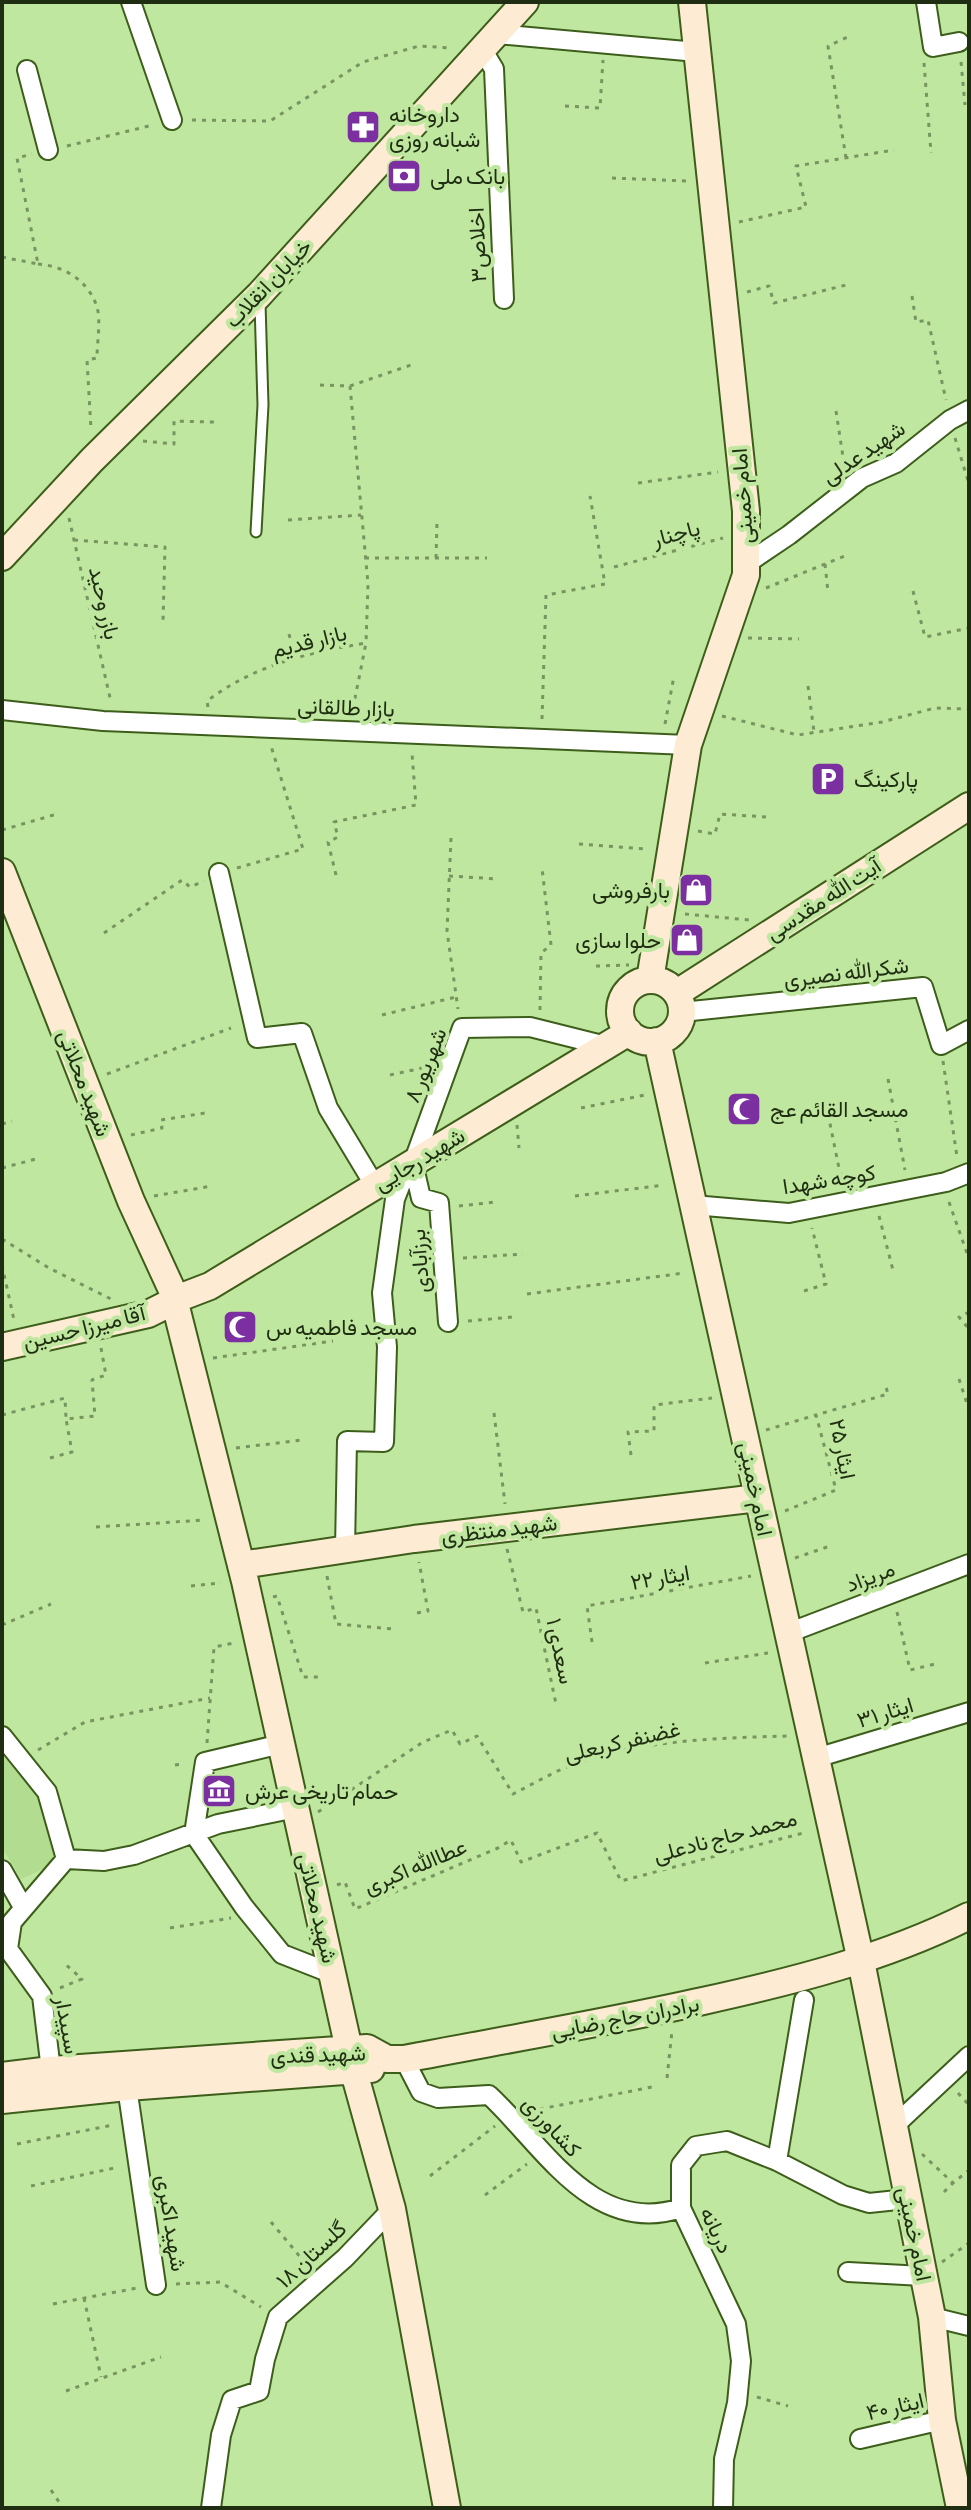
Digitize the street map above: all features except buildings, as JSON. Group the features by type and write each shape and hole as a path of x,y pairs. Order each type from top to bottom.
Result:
{"main road":[{"name":"خیابان انقلاب","path":"2,557 92,460 259,295 525,2"},
{"name":"امام خمینی","path":"651,972 688,745 746,575 742,469 692,2"},
{"name":"آیت الله مقدسی","path":"680,1003 786,923 969,806"},
{"name":"شهید محلاتی","path":"2,872 131,1201 175,1301 245,1583 352,2061 392,2209 447,2508"},
{"path":"651,972 670,985 680,1003 675,1031 657,1041 647,1041 629,1032 623,1024 620,1004 631,986 651,972"},
{"name":"شهید رجایی","path":"175,1301 210,1286 629,1032"},
{"name":"امام خمینی","path":"657,1041 858,1949 932,2317 942,2420 960,2508"},
{"name":"آقا میرزا حسین","path":"11,1345 148,1314 175,1301"},
{"name":"شهید منتظری","path":"245,1583 334,1551 414,1539 505,1528 761,1509"},
{"name":"برادران حاج رضایی","path":"396,2059 765,1987 858,1949 969,1916"},
{"name":"شهید قندی","path":"2,2100 352,2061 367,2048 396,2059"},
{"name":"شهید قندی","path":"2,2076 51,2070 352,2061"}],"street":[{"path":"131,2 172,120"},
{"path":"926,2 933,47 959,42"},
{"path":"489,42 604,44 697,52"},
{"name":"اخلاص۳","path":"489,42 494,69 504,299"},
{"path":"27,70 48,150"},
{"name":"شهید عدلی","path":"746,564 862,478 896,463 950,420 969,410"},
{"name":"بازار طالقانی","path":"2,710 115,721 688,745"},
{"path":"219,873 257,1038 302,1033 328,1108 375,1186"},
{"name":"شکرالله نصیری","path":"680,1003 923,987 941,1045"},
{"name":"۸ شهریور","path":"334,1551 347,1441 384,1442 387,1347 382,1293 395,1199 462,1028 530,1027 606,1046"},
{"path":"941,1045 969,1030"},
{"name":"برزآبادی","path":"411,1164 421,1198 439,1203 440,1207 448,1322"},
{"name":"کوچه شهدا","path":"690,1193 789,1213 908,1190 957,1177"},
{"name":"مریزاد","path":"790,1641 893,1593 969,1564"},
{"name":"ایثار ۳۱","path":"813,1746 969,1712"},
{"path":"2,1736 47,1792 66,1859"},
{"path":"281,1744 205,1762 194,1834 282,1954 333,1974"},
{"path":"66,1859 104,1861 134,1855 218,1824 297,1816"},
{"path":"5,1950 12,1922 66,1859"},
{"path":"2,1870 23,1907"},
{"name":"سپیدار","path":"5,1950 42,1996 51,2070"},
{"path":"777,2161 804,2000"},
{"path":"893,2127 969,2056"},
{"name":"کشاورزی","path":"396,2059 421,2092 438,2098 489,2095 572,2183 598,2201 635,2213 666,2213 681,2208"},
{"name":"شهید اکبری","path":"127,2087 156,2285"},
{"name":"دریانه","path":"723,2508 724,2459 741,2361 736,2324 681,2208 681,2165 696,2146 727,2141 777,2161 843,2195 869,2203 907,2199"},
{"name":"گلستان ۱۸","path":"211,2508 221,2435 232,2400 259,2391 278,2317 345,2258 392,2209"},
{"path":"848,2272 923,2276"},
{"path":"932,2317 969,2326"},
{"name":"ایثار ۴۰","path":"860,2439 942,2420"}],"lane":[{"path":"256,532 263,405 259,295"}],"path":[{"path":"846,158 828,46 852,35"},
{"path":"38,264 17,158 172,120 270,121 363,62 419,46 489,42"},
{"path":"959,42 965,105"},
{"path":"565,106 600,108 604,44"},
{"path":"931,153 924,55 933,47"},
{"path":"716,227 806,207 796,166 894,150"},
{"path":"612,178 711,181"},
{"path":"2,257 56,265 84,283 97,308 97,358 87,360 92,460"},
{"path":"724,298 769,286 774,303 846,285"},
{"path":"912,296 916,322 928,320 950,420 969,484"},
{"path":"320,385 350,386 411,365"},
{"path":"350,386 368,584 366,643"},
{"path":"836,411 848,489"},
{"path":"115,438 174,444 174,421 214,422"},
{"path":"638,483 742,469"},
{"name":"بازر وحید","path":"63,492 115,721"},
{"path":"542,739 546,595 605,584 590,496"},
{"path":"288,520 361,515"},
{"path":"436,558 437,522"},
{"name":"پاچنار","path":"614,567 746,533"},
{"path":"74,540 165,547 163,621"},
{"path":"737,601 845,556"},
{"path":"365,558 487,558"},
{"path":"825,564 828,592"},
{"path":"913,591 925,637 969,628"},
{"path":"289,634 295,658"},
{"path":"724,638 799,639"},
{"name":"بازار قدیم","path":"214,726 207,701 233,681 295,658 366,643 351,731"},
{"path":"661,744 674,676"},
{"path":"808,686 814,732"},
{"path":"699,710 798,735 882,722 935,708 969,709"},
{"path":"104,933 182,880 190,887 219,873 303,849 265,728"},
{"path":"336,875 328,842 338,837 334,822 416,805 410,733"},
{"path":"2,830 57,814"},
{"path":"579,844 715,834 720,814 766,817"},
{"path":"451,838 447,931 462,1028"},
{"path":"539,1030 541,953 551,945 542,868"},
{"path":"449,876 498,879"},
{"path":"661,912 786,923"},
{"path":"596,966 651,972"},
{"path":"382,1015 456,997"},
{"path":"84,1082 231,1028"},
{"path":"941,1045 969,1259"},
{"path":"390,1075 450,1062"},
{"path":"888,1079 908,1190"},
{"path":"581,1108 668,1090"},
{"path":"826,1104 845,1202"},
{"path":"108,1141 162,1128 161,1120 205,1113"},
{"path":"2,1124 12,1121"},
{"path":"2,1168 36,1159"},
{"path":"131,1201 212,1186"},
{"path":"575,1196 690,1193"},
{"path":"874,1196 894,1274"},
{"path":"440,1207 496,1202"},
{"path":"804,1291 826,1284 807,1209"},
{"path":"2,1239 49,1268 118,1303"},
{"path":"443,1259 523,1254"},
{"path":"2,1265 11,1345"},
{"path":"527,1294 707,1270"},
{"path":"969,1312 959,1317 969,1329"},
{"path":"448,1322 513,1317"},
{"path":"66,1419 95,1416 92,1380 106,1375 98,1325"},
{"path":"189,1361 333,1341"},
{"path":"959,1379 969,1410"},
{"name":"ایثار ۲۵","path":"761,1509 836,1490 816,1415 888,1394 886,1387"},
{"path":"631,1455 628,1432 654,1431 654,1405 735,1395"},
{"path":"2,1415 65,1398 72,1452 50,1458"},
{"path":"494,1413 505,1528"},
{"path":"744,1437 816,1415"},
{"path":"212,1450 302,1440"},
{"path":"96,1527 229,1518"},
{"name":"سعدی ۱","path":"505,1528 523,1612 536,1608 556,1704"},
{"path":"414,1539 428,1611 417,1613"},
{"path":"774,1569 830,1546"},
{"path":"334,1551 336,1624 393,1629"},
{"name":"ایثار ۲۲","path":"592,1642 587,1606 774,1569"},
{"path":"191,1586 245,1583 277,1596 303,1677 319,1677"},
{"path":"893,1593 910,1670 935,1664"},
{"path":"2,1625 51,1604"},
{"path":"205,1762 214,1647 258,1639"},
{"path":"705,1663 790,1641"},
{"path":"21,1760 85,1722 210,1698"},
{"name":"غضنفر کربعلی","path":"297,1816 423,1742 452,1730 460,1744 477,1736 513,1794 574,1764 651,1746 710,1738 813,1746"},
{"name":"محمد حاج نادعلی","path":"498,1848 511,1840 521,1862 597,1833 621,1881 831,1826"},
{"name":"عطاالله اکبری","path":"315,1893 345,1882 355,1909 498,1848"},
{"path":"170,1928 251,1915"},
{"path":"42,1996 82,1979 64,1963"},
{"path":"667,2078 674,2007"},
{"path":"430,2176 510,2115 652,2087"},
{"path":"17,2144 132,2122"},
{"path":"893,2127 953,2183"},
{"path":"485,2195 542,2152"},
{"path":"31,2186 138,2163"},
{"path":"944,2192 968,2171"},
{"path":"271,2222 320,2280"},
{"path":"923,2276 969,2243"},
{"name":"شهید اکبری","path":"156,2285 220,2282 278,2317"},
{"path":"53,2304 156,2285"},
{"path":"84,2298 101,2377"},
{"path":"66,2391 161,2357"},
{"path":"738,2392 788,2406"},
{"path":"51,2490 63,2508"}],"shaded area":[{"path":"2,1749 39,1794 59,1848 52,1865 21,1879 2,1847"}],"place":[{"name":"داروخانه شبانه روزی","path":"363,127"},
{"name":"بانک ملی","path":"404,176"},
{"name":"پارکینگ","path":"828,779"},
{"name":"بارفروشی","path":"696,890"},
{"name":"حلوا سازی","path":"687,940"},
{"name":"مسجد القائم عج","path":"744,1109"},
{"name":"مسجد فاطمیه س","path":"240,1327"},
{"name":"حمام تاریخی عرش","path":"219,1791"}]}
